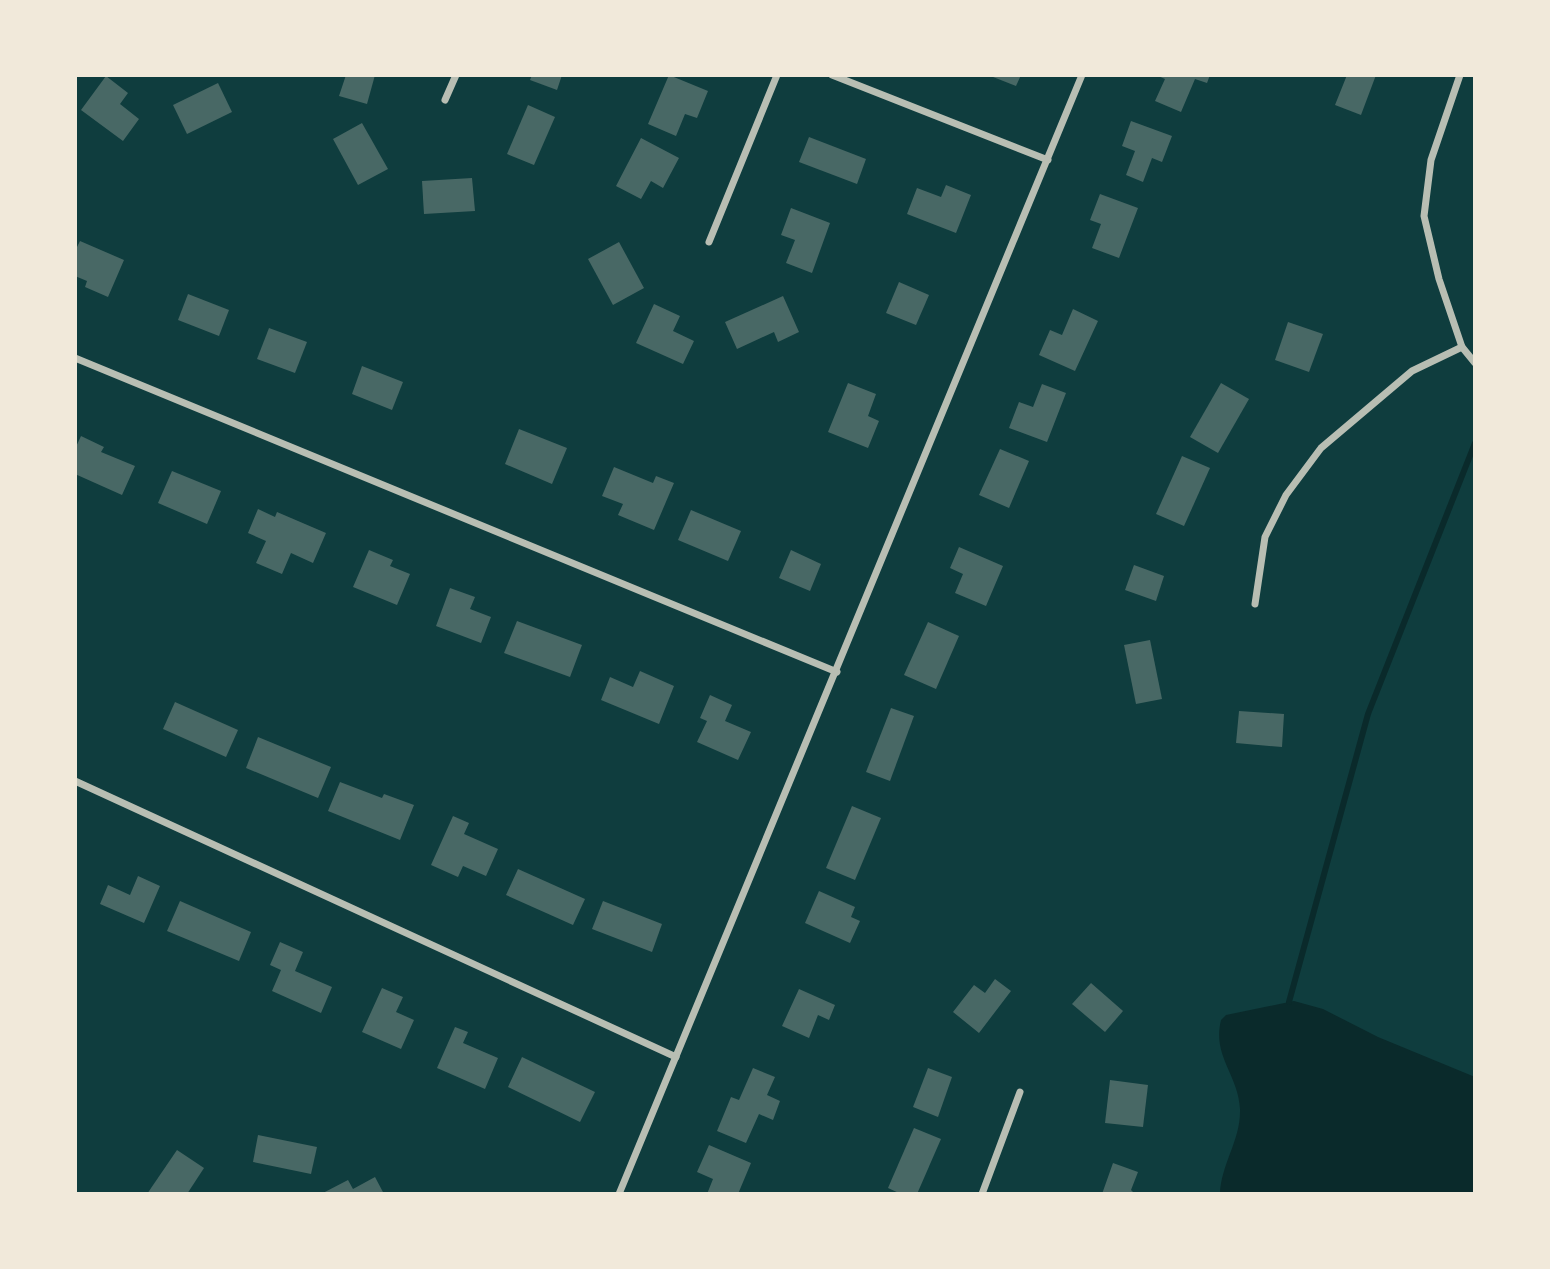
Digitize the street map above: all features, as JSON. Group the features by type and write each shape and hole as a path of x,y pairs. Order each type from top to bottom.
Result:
{"street":[{"path":"445,100 456,75"},
{"path":"709,242 777,75"},
{"path":"832,75 1048,160"},
{"path":"619,1194 1082,75"},
{"path":"1460,75 1431,160 1424,216 1439,279 1462,348 1475,363"},
{"path":"1255,604 1265,537 1286,495 1321,448 1373,401 1412,371 1462,348"},
{"path":"75,358 837,672"},
{"path":"75,781 676,1057"},
{"path":"982,1194 1020,1092"}],"water":[{"path":"1294,1001 1323,1009 1378,1037 1475,1077 1475,1194 1220,1194 1237,1131 1240,1109 1235,1085 1220,1044 1221,1020 1226,1015"}],"building":[{"path":"346,75 375,75 367,104 339,96"},
{"path":"532,75 562,75 557,90 530,80"},
{"path":"669,75 708,91 697,118 685,114 676,136 648,124"},
{"path":"988,75 1021,75 1016,86"},
{"path":"1156,75 1210,75 1207,83 1195,79 1181,112 1155,101 1165,79"},
{"path":"1347,75 1376,75 1361,115 1335,105"},
{"path":"106,76 128,93 120,104 139,119 123,141 81,110"},
{"path":"218,83 232,112 187,134 173,105"},
{"path":"528,105 555,117 534,165 507,154"},
{"path":"1131,121 1172,136 1162,162 1152,158 1143,182 1126,175 1135,151 1122,146"},
{"path":"362,123 388,169 358,185 333,139"},
{"path":"809,137 866,159 857,184 799,162"},
{"path":"641,138 679,158 663,188 651,181 641,199 616,186"},
{"path":"472,178 475,211 424,214 422,181"},
{"path":"946,185 971,195 956,233 907,214 917,188 941,197"},
{"path":"1100,194 1138,208 1119,258 1092,248 1101,224 1090,220"},
{"path":"791,208 830,223 812,273 786,263 795,240 781,235"},
{"path":"80,241 124,260 108,297 85,287 87,281 75,276 75,251"},
{"path":"619,242 644,288 613,305 588,259"},
{"path":"899,282 929,295 916,325 886,313"},
{"path":"188,294 229,310 219,336 178,320"},
{"path":"783,296 799,332 778,342 774,332 737,349 725,322"},
{"path":"654,304 680,316 673,331 694,341 683,364 636,343"},
{"path":"1073,309 1098,321 1075,371 1039,355 1050,330 1062,335"},
{"path":"1288,322 1323,334 1309,372 1275,360"},
{"path":"269,328 307,342 295,373 257,359"},
{"path":"362,366 403,382 392,410 352,394"},
{"path":"848,383 876,394 868,416 879,421 868,448 828,432"},
{"path":"1221,383 1249,399 1218,453 1190,437"},
{"path":"1042,384 1066,393 1047,442 1009,428 1019,402 1033,407"},
{"path":"519,429 567,448 552,484 505,464"},
{"path":"81,436 104,447 101,452 135,466 122,495 75,474 75,449"},
{"path":"1000,449 1029,461 1009,508 979,495"},
{"path":"1182,456 1210,468 1184,526 1156,514"},
{"path":"614,467 653,483 656,476 674,483 654,530 618,515 623,504 602,496"},
{"path":"172,471 221,491 207,524 158,503"},
{"path":"258,509 275,517 277,512 326,533 313,563 291,553 282,574 256,563 266,541 248,533"},
{"path":"691,510 741,531 728,561 678,540"},
{"path":"959,547 1003,566 986,606 955,593 963,574 950,568"},
{"path":"369,550 393,560 390,566 410,574 397,605 353,587"},
{"path":"791,550 821,564 810,591 779,578"},
{"path":"1134,565 1164,576 1156,601 1125,590"},
{"path":"450,588 475,597 470,609 491,617 481,643 436,626"},
{"path":"517,621 582,645 570,677 504,653"},
{"path":"928,622 959,636 936,689 904,675"},
{"path":"1150,640 1162,699 1136,704 1124,645"},
{"path":"640,671 674,686 659,724 601,700 610,677 633,687"},
{"path":"710,695 732,705 725,721 751,732 738,760 697,742 707,721 700,718"},
{"path":"175,702 238,730 226,757 163,729"},
{"path":"891,708 914,716 890,781 866,772"},
{"path":"1239,711 1284,714 1282,747 1236,743"},
{"path":"258,737 331,767 318,798 246,768"},
{"path":"340,782 382,798 384,794 414,805 400,840 328,811"},
{"path":"852,806 881,818 855,880 826,868"},
{"path":"453,816 469,823 464,834 498,849 486,876 463,866 458,877 431,865"},
{"path":"518,869 585,899 573,925 506,895"},
{"path":"138,876 160,886 144,923 100,904 108,885 130,895"},
{"path":"819,891 855,907 851,917 860,921 850,943 805,923"},
{"path":"180,901 251,932 239,961 167,931"},
{"path":"603,901 662,924 652,952 592,929"},
{"path":"280,942 303,952 295,971 332,987 321,1013 272,991 281,970 270,965"},
{"path":"995,979 1011,991 979,1033 953,1012 974,985 985,993"},
{"path":"1091,983 1123,1011 1105,1032 1072,1004"},
{"path":"382,988 403,997 396,1012 414,1020 401,1049 362,1032"},
{"path":"799,989 835,1005 829,1020 818,1015 809,1038 782,1026"},
{"path":"455,1027 468,1032 463,1043 498,1058 485,1089 437,1068"},
{"path":"522,1057 595,1092 580,1122 508,1087"},
{"path":"753,1068 775,1077 767,1095 780,1101 773,1120 759,1114 746,1143 717,1131 731,1097 739,1100"},
{"path":"928,1068 952,1077 938,1117 913,1107"},
{"path":"1110,1080 1148,1085 1143,1127 1105,1123"},
{"path":"914,1128 941,1139 917,1194 901,1194 888,1188"},
{"path":"258,1135 317,1147 311,1174 253,1162"},
{"path":"709,1145 751,1163 738,1194 707,1194 713,1179 697,1172"},
{"path":"177,1150 204,1168 187,1194 147,1194"},
{"path":"1113,1163 1138,1172 1131,1190 1135,1194 1102,1194"},
{"path":"375,1177 384,1194 321,1194 348,1180 353,1189"}],"waterway":[{"path":"1289,1002 1368,714 1475,443"}]}
